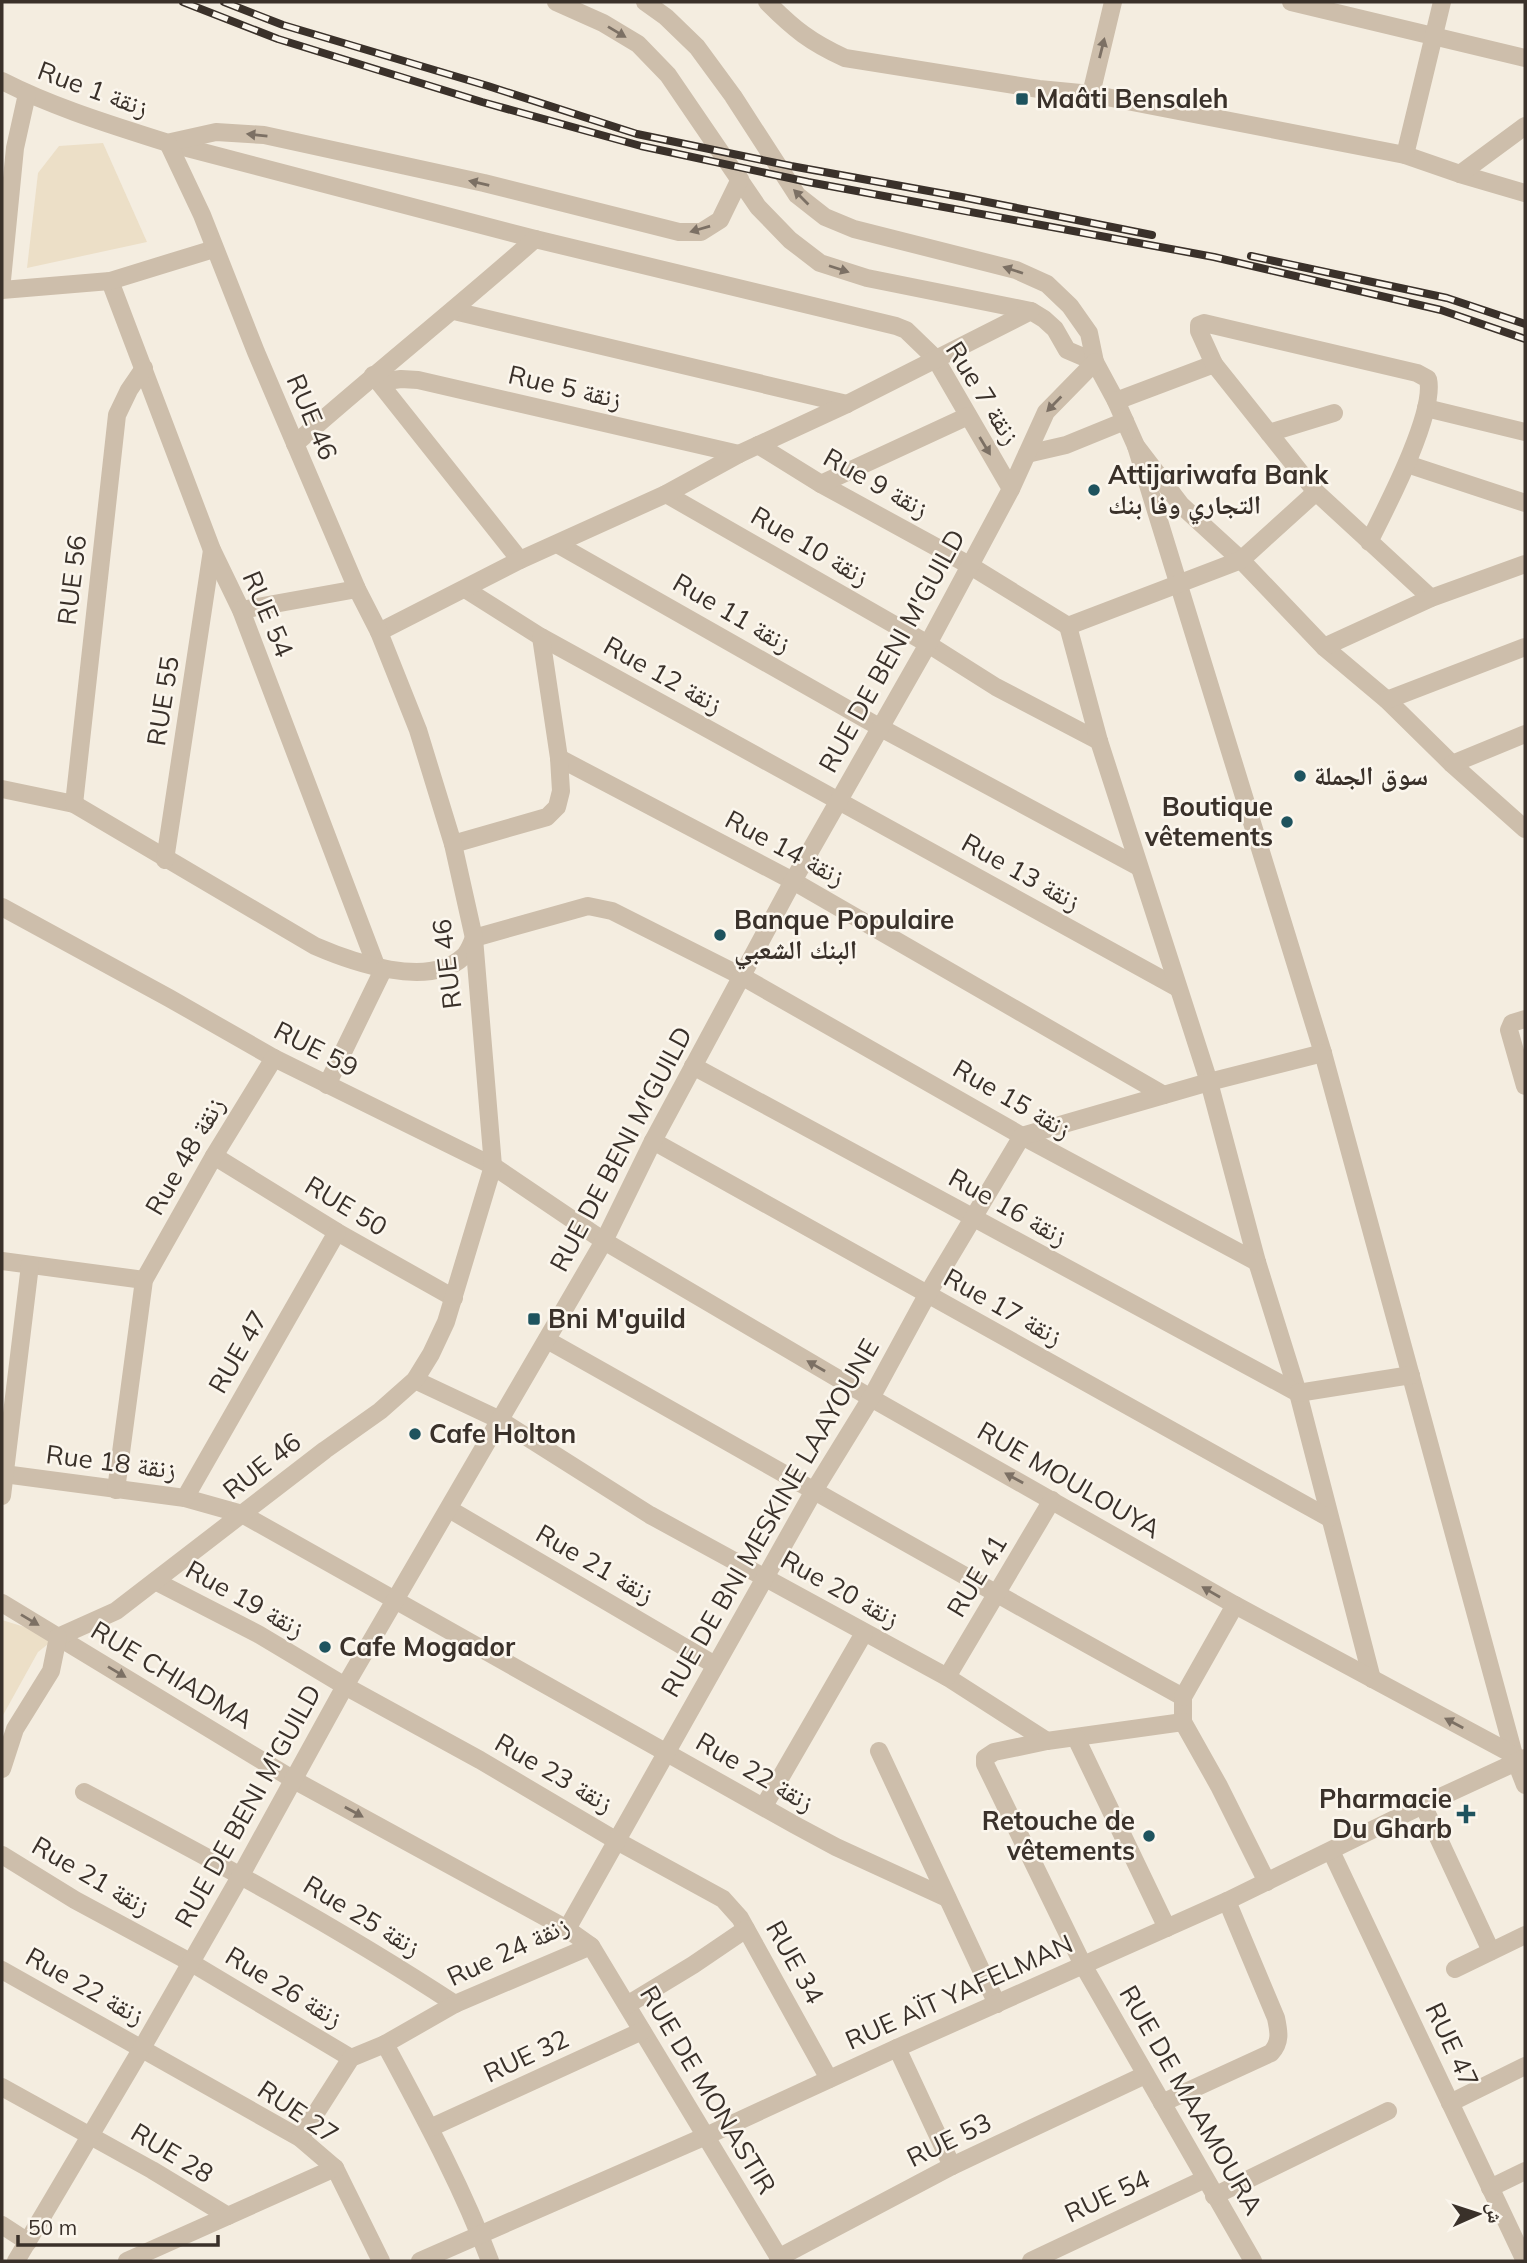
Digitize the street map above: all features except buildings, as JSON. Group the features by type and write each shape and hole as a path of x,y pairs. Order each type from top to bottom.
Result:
{"street":[{"path":"556,2 603,23 638,44 668,75 758,207 790,240 820,263 867,278 1031,311 1044,318 1055,329 1067,350 1095,362"},
{"path":"645,2 666,17 697,47 733,96 797,195 825,217 854,229 1016,270 1047,284 1070,306 1089,333 1095,362 1136,446 1323,1053 1525,1785"},
{"path":"767,2 796,32 845,58 1039,89 1091,94 1405,155 1525,193"},
{"path":"1091,94 1113,2"},
{"path":"1291,2 1525,58"},
{"path":"1405,155 1442,2"},
{"name":"Rue 1 زنقة","path":"2,81 27,94 168,143 535,239 883,322 906,330"},
{"path":"2,280 3,247 15,148 27,94"},
{"path":"1460,174 1525,126"},
{"path":"168,143 216,132 264,135 484,183 679,232 701,232 720,220 740,179"},
{"name":"RUE 46","path":"58,1637 116,1611 325,1450 380,1411 415,1380 431,1354 454,1298 493,1166 474,938 453,844 418,730 379,632 357,589 295,444 202,215 168,143"},
{"path":"295,444 376,379 535,239"},
{"path":"2,290 110,281 214,249"},
{"name":"RUE 54","path":"110,281 212,550 241,610 380,969"},
{"path":"454,311 847,404"},
{"path":"379,632 520,560 666,494 739,454 847,404 1031,311"},
{"path":"1369,542 1407,464 1426,408 1430,386 1428,379 1417,373 1269,337 1204,323 1199,325 1199,331 1214,364 1316,492 1369,542 1432,598"},
{"name":"Rue 7 زنقة","path":"906,330 935,358 1011,489"},
{"name":"RUE DE BENI M'GUILD","path":"16,2261 242,1875 345,1686 604,1241 653,1141 793,880 928,644 1011,489 1046,412 1095,362"},
{"path":"1116,401 1214,364"},
{"name":"RUE 56","path":"74,804 117,415 144,368"},
{"path":"376,379 520,560"},
{"name":"Rue 5 زنقة","path":"376,379 418,380 739,454"},
{"path":"1426,408 1525,432"},
{"path":"1269,433 1334,413"},
{"path":"821,484 968,416"},
{"path":"1027,454 1066,445 1125,421"},
{"name":"Rue 9 زنقة","path":"758,445 821,484 969,565"},
{"path":"1136,446 1181,505 1241,560 1324,647 1387,700 1452,764 1518,811 1525,829"},
{"path":"1407,464 1525,503"},
{"path":"1068,626 1241,560 1316,492"},
{"name":"Rue 10 زنقة","path":"666,494 928,644"},
{"name":"Rue 11 زنقة","path":"557,544 881,728"},
{"name":"RUE 55","path":"165,860 212,550"},
{"path":"1324,647 1432,598 1525,564"},
{"path":"969,565 1068,626 1099,741 1209,1082 1256,1262 1298,1393 1372,1679"},
{"path":"241,610 357,589"},
{"name":"Rue 12 زنقة","path":"465,589 541,637 839,802"},
{"path":"453,844 547,817 557,807 561,791 559,758 541,637"},
{"path":"928,644 996,687 1099,741"},
{"path":"1387,700 1525,647"},
{"path":"881,728 1139,867"},
{"path":"1452,764 1525,734"},
{"name":"Rue 14 زنقة","path":"559,758 793,880 1164,1095"},
{"path":"2,789 74,804 315,946 380,969 428,971 443,968 466,954 474,938 587,906 612,911 743,977"},
{"name":"Rue 13 زنقة","path":"839,802 1178,988"},
{"name":"RUE 59","path":"2,907 274,1058 493,1166 604,1241"},
{"path":"327,1084 380,969"},
{"name":"Rue 15 زنقة","path":"743,977 1022,1136 1256,1262"},
{"path":"1517,1023 1510,1035 1525,1086"},
{"path":"1022,1136 1209,1082 1323,1053"},
{"name":"Rue 48 زنقة","path":"116,1490 144,1280 214,1156 274,1058"},
{"name":"Rue 16 زنقة","path":"693,1066 1298,1393"},
{"name":"RUE DE BNI MESKINE LAAYOUNE","path":"567,1928 815,1489 871,1398 927,1295 1022,1136"},
{"name":"Rue 17 زنقة","path":"653,1141 1329,1518"},
{"name":"RUE 50","path":"214,1156 337,1232 454,1298"},
{"name":"RUE 47","path":"186,1498 337,1232"},
{"name":"RUE MOULOUYA","path":"604,1241 871,1398 1235,1605 1518,1759"},
{"path":"2,1261 144,1280"},
{"path":"2,1496 30,1265"},
{"path":"547,1340 1183,1697"},
{"path":"1298,1393 1411,1375"},
{"name":"Rue 20 زنقة","path":"415,1380 500,1420 649,1515 947,1677 1047,1741"},
{"name":"Rue 18 زنقة","path":"4,1474 186,1498 242,1514 396,1600"},
{"name":"RUE 41","path":"947,1677 1052,1500"},
{"name":"Rue 21 زنقة","path":"449,1509 715,1665"},
{"name":"Rue 19 زنقة","path":"155,1581 258,1634 345,1686"},
{"name":"Rue 22 زنقة","path":"396,1600 836,1847 947,1898"},
{"name":"RUE CHIADMA","path":"2,1603 294,1780"},
{"path":"1235,1605 1183,1697 1184,1722 1267,1882"},
{"path":"764,1806 864,1633"},
{"path":"2,1769 15,1729 51,1671 58,1637"},
{"name":"Rue 23 زنقة","path":"345,1686 480,1760 617,1841 723,1899 734,1908"},
{"path":"1047,1741 1184,1722"},
{"path":"1076,1738 1167,1928"},
{"name":"RUE DE MAAMOURA","path":"1047,1741 994,1752 985,1758 985,1764 1083,1965 1252,2261"},
{"path":"879,1751 996,2004"},
{"name":"RUE AÏT YAFELMAN","path":"420,2261 706,2136 1227,1901 1518,1759"},
{"name":"Rue 24 زنقة","path":"294,1780 567,1928 591,1946"},
{"path":"84,1792 242,1875"},
{"path":"1423,1805 1491,1951"},
{"name":"RUE 47","path":"1331,1851 1525,2261"},
{"name":"Rue 21 زنقة","path":"2,1855 75,1900 190,1962"},
{"name":"Rue 25 زنقة","path":"242,1875 392,1962 455,2004"},
{"path":"1161,2103 1271,2053 1277,2046 1279,2036 1276,2018 1227,1901"},
{"name":"RUE 34","path":"734,1908 829,2079"},
{"path":"627,2005 746,1929"},
{"path":"1455,1969 1525,1935"},
{"name":"Rue 24 زنقة","path":"351,2058 385,2044 455,2004 591,1946"},
{"name":"RUE DE MONASTIR","path":"591,1946 780,2260"},
{"name":"Rue 26 زنقة","path":"190,1962 351,2058"},
{"name":"Rue 22 زنقة","path":"2,1970 142,2048"},
{"name":"RUE 32","path":"430,2128 642,2031"},
{"path":"385,2044 430,2128 481,2235 490,2261"},
{"name":"RUE 27","path":"142,2048 300,2138 335,2168 381,2261"},
{"path":"897,2048 952,2166"},
{"path":"300,2138 351,2058"},
{"path":"1450,2103 1525,2066"},
{"name":"RUE 53","path":"780,2260 952,2166 1146,2075"},
{"path":"2,2087 90,2135"},
{"path":"1214,2196 1388,2111"},
{"name":"RUE 28","path":"90,2135 228,2216"},
{"path":"127,2261 335,2168"},
{"path":"1490,2188 1525,2171"},
{"name":"RUE 54","path":"1031,2261 1205,2179"},
{"path":"2,2225 28,2242"},
{"path":"2,2255 9,2261"}],"shaded area":[{"path":"103,143 147,242 27,268 38,173 59,146"},
{"path":"2,1620 57,1637 38,1652 2,1717"}],"railway":[{"path":"183,2 278,39 482,102 641,146 808,182 1214,257 1441,310 1525,339"},
{"path":"224,2 283,25 637,134 1152,235"},
{"path":"1251,256 1447,298 1525,324"}],"place":[{"name":"Maâti Bensaleh","path":"1022,99"},
{"name":"Attijariwafa Bank التجاري وفا بنك","path":"1094,490"},
{"name":"سوق الجملة","path":"1300,776"},
{"name":"Boutique vêtements","path":"1287,822"},
{"name":"Banque Populaire البنك الشعبي","path":"720,935"},
{"name":"Bni M'guild","path":"534,1319"},
{"name":"Cafe Holton","path":"415,1434"},
{"name":"Cafe Mogador","path":"325,1647"},
{"name":"Pharmacie Du Gharb","path":"1466,1814"},
{"name":"Retouche de vêtements","path":"1149,1836"}]}
